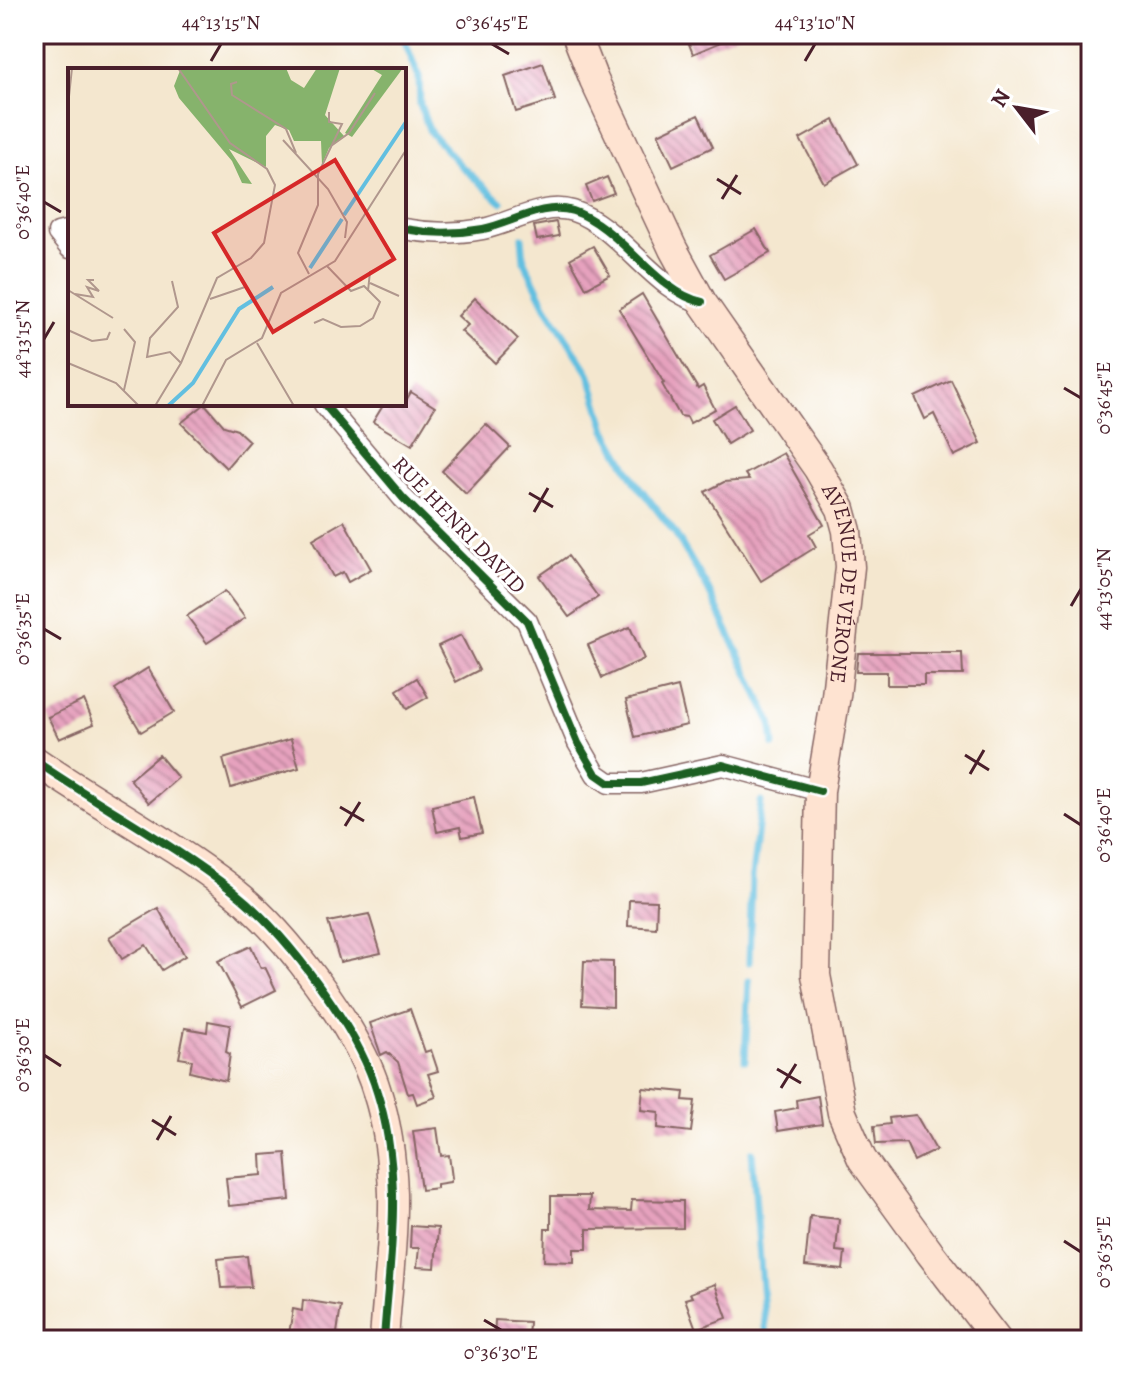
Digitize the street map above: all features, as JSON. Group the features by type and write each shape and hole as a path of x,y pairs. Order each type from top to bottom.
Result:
{"main road":[{"name":"AVENUE DE VÉRONE","path":"576,34 666,235 702,302 832,490 847,531 850,567 847,614 820,791 816,975 842,1113 862,1159 997,1340"},
{"path":"34,760 234,891 306,966 333,1006 377,1089 383,1117 393,1194 384,1340"}],"street":[{"path":"406,229 455,233 487,228 546,210 575,212 599,226 682,295 702,302"},
{"path":"68,230 58,233 68,246"},
{"name":"RUE HENRI DAVID","path":"326,406 403,498 527,621 578,743 596,774 609,783 641,783 723,765 820,791"}],"building":[{"path":"685,34 740,34 693,54"},
{"path":"543,63 555,100 516,112 505,76"},
{"path":"698,115 713,147 673,166 658,134"},
{"path":"834,120 858,164 824,183 800,139"},
{"path":"607,177 614,193 592,201 586,186"},
{"path":"556,222 559,236 537,240 534,226"},
{"path":"756,229 770,253 724,279 710,255"},
{"path":"593,246 610,275 586,288 570,259"},
{"path":"642,294 698,389 703,386 715,409 690,423 687,417 680,416 664,383 619,309"},
{"path":"475,298 518,339 495,363 461,331 468,325 458,316"},
{"path":"951,380 981,443 954,456 934,414 925,419 915,397"},
{"path":"411,392 435,407 412,445 373,422 383,406 406,406"},
{"path":"735,405 750,430 727,444 712,419"},
{"path":"207,406 224,426 237,430 249,441 226,468 181,423"},
{"path":"486,424 510,447 466,494 442,471"},
{"path":"783,453 824,525 809,534 816,547 761,581 705,492 724,482 749,480 745,474"},
{"path":"344,521 371,569 348,582 343,572 333,577 313,539"},
{"path":"568,556 598,597 569,617 539,576"},
{"path":"225,591 245,618 207,643 187,616"},
{"path":"630,627 644,659 602,678 588,645"},
{"path":"461,635 479,670 456,682 438,646"},
{"path":"858,653 962,653 963,675 924,675 924,685 887,685 887,672 856,672"},
{"path":"148,668 174,712 141,732 115,689"},
{"path":"417,678 428,697 407,709 397,690"},
{"path":"678,687 687,725 635,737 626,700"},
{"path":"84,700 94,724 59,739 48,717"},
{"path":"291,739 299,768 231,788 223,759"},
{"path":"159,755 178,778 149,803 130,779"},
{"path":"474,797 482,833 462,837 460,827 437,832 432,806"},
{"path":"629,900 657,901 656,928 628,926"},
{"path":"158,908 185,956 162,970 146,945 122,959 109,937"},
{"path":"369,914 381,953 340,962 328,922"},
{"path":"251,946 276,990 242,1007 218,961"},
{"path":"584,961 613,962 613,1007 582,1005"},
{"path":"410,1009 425,1052 431,1050 438,1071 428,1074 436,1097 417,1104 413,1093 408,1094 398,1062 387,1052 381,1055 370,1023"},
{"path":"208,1021 230,1025 226,1081 190,1072 192,1060 179,1058 185,1028 207,1032"},
{"path":"643,1088 684,1092 683,1100 695,1101 691,1132 658,1128 659,1112 641,1110"},
{"path":"818,1096 822,1124 778,1131 775,1112 797,1108 796,1100"},
{"path":"916,1115 936,1150 914,1161 906,1143 876,1144 874,1126 890,1124 889,1118"},
{"path":"437,1128 441,1156 449,1155 452,1178 450,1182 437,1184 437,1188 421,1190 413,1131"},
{"path":"286,1153 290,1200 229,1206 226,1178 262,1175 261,1155"},
{"path":"551,1196 590,1196 589,1210 631,1211 632,1200 683,1201 683,1228 587,1229 587,1249 574,1249 574,1262 544,1261 545,1229 551,1229"},
{"path":"810,1216 839,1219 836,1251 845,1252 843,1270 805,1266"},
{"path":"411,1226 438,1228 435,1268 417,1267 419,1248 410,1248"},
{"path":"247,1256 251,1287 221,1288 218,1259"},
{"path":"715,1284 727,1318 696,1329 685,1299 692,1297 690,1293"},
{"path":"303,1300 341,1306 336,1340 288,1340 293,1309 302,1311"},
{"path":"495,1320 529,1322 528,1340 494,1340"}],"waterway":[{"path":"402,34 419,77 420,105 430,132 461,166 501,202"},
{"path":"522,238 524,261 547,308 589,373 606,430 636,483 675,533 708,589 771,722 774,745"},
{"path":"749,962 752,876 761,802"},
{"path":"745,1060 749,981"},
{"path":"752,1152 766,1340"}],"cycle path":[{"path":"406,229 463,232 494,226 539,211 573,211 606,230 669,286 702,302"},
{"path":"326,406 403,498 527,621 578,743 596,774 609,783 641,783 723,765 820,791"},
{"path":"34,760 233,891 296,956 354,1039 381,1104 392,1181 393,1212 384,1340"}]}
